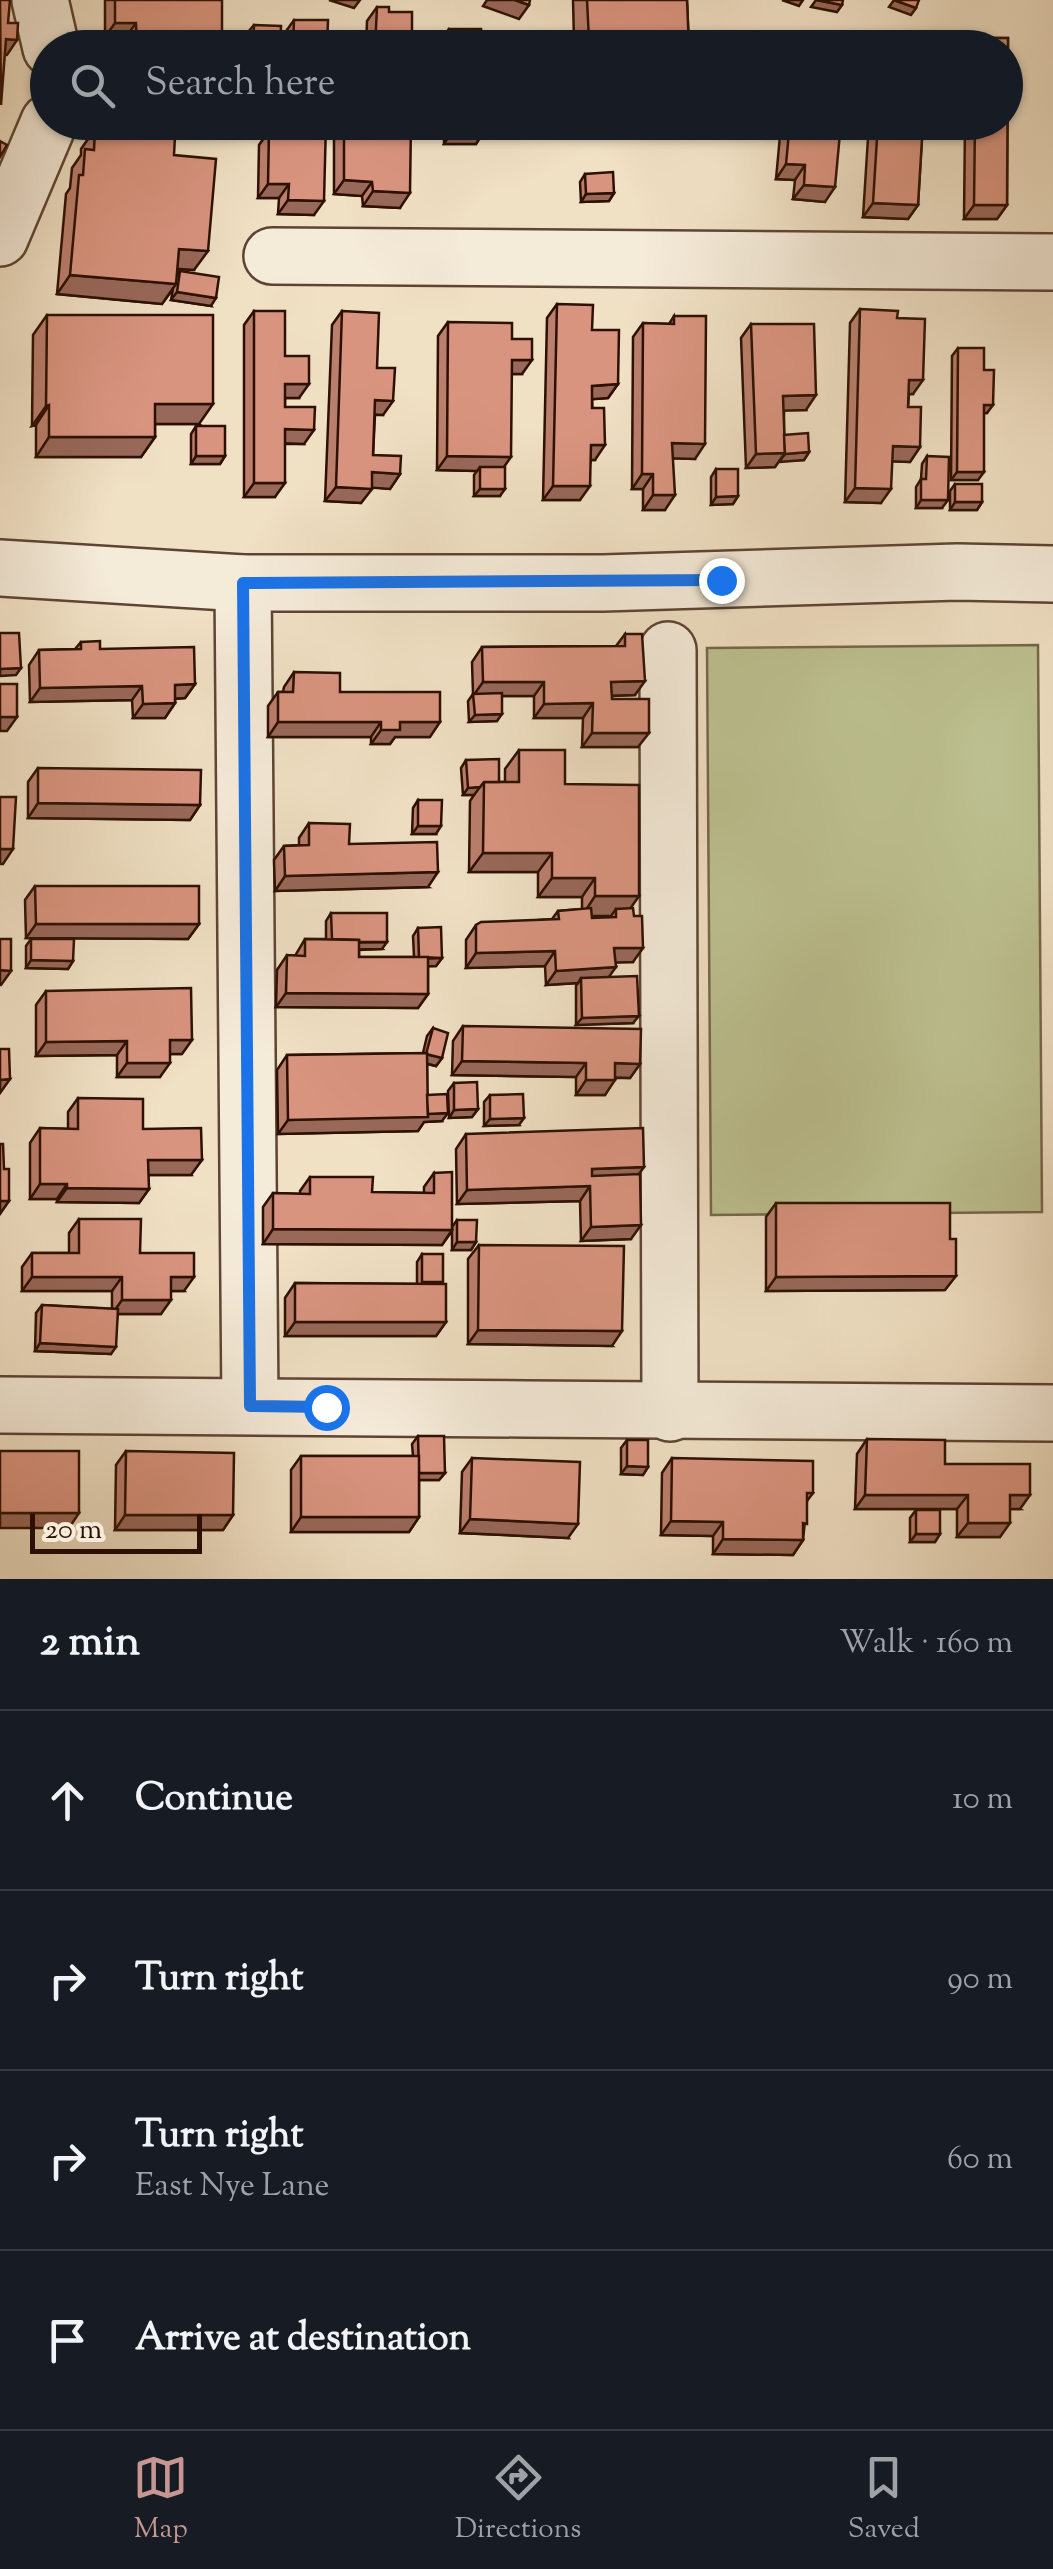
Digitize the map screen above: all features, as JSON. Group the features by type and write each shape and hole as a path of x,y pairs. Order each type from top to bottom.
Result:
{"street":[{"path":"40,0 47,30"},
{"path":"0,238 41,140"},
{"path":"272,256 1053,262"},
{"path":"0,568 243,583 603,583 958,572 1053,574"},
{"path":"243,583 250,1406"},
{"path":"668,650 670,1413"},
{"path":"0,1406 1053,1413"}],"green space":[{"path":"1038,645 1042,1212 711,1215 707,648"}],"building":[{"path":"0,0 10,0 8,23 18,23 17,40 6,39 1,105"},
{"path":"115,0 222,0 222,30 136,30 136,23 115,23"},
{"path":"587,0 687,0 688,30 588,30"},
{"path":"817,0 843,0 842,5"},
{"path":"894,0 919,0 916,8"},
{"path":"377,7 389,7 389,12 412,12 412,30 376,30"},
{"path":"294,20 328,20 328,30 294,30"},
{"path":"254,25 281,26 281,30 254,30"},
{"path":"94,140 175,140 174,155 216,159 208,251 179,249 176,284 70,275 79,175 83,175 85,149 94,150"},
{"path":"269,140 326,140 324,201 288,200 289,184 268,184"},
{"path":"344,140 411,140 410,193 373,191 372,182 344,180"},
{"path":"788,140 839,140 835,187 804,185 805,165 786,164"},
{"path":"877,140 922,140 918,205 873,203"},
{"path":"975,140 1007,140 1007,205 974,205"},
{"path":"613,172 614,193 586,194 585,174"},
{"path":"180,271 219,277 216,298 177,292"},
{"path":"557,304 593,305 592,330 619,330 618,384 592,386 592,408 604,408 605,445 591,445 590,486 553,486"},
{"path":"860,309 898,311 897,318 925,319 923,380 909,380 908,407 921,407 920,447 893,446 891,489 855,488"},
{"path":"254,311 285,311 285,356 309,356 309,384 285,384 285,407 315,407 314,430 285,429 285,483 254,483"},
{"path":"342,311 379,313 377,368 395,368 393,401 375,400 373,455 401,456 400,474 372,472 372,489 336,487"},
{"path":"47,315 213,315 213,404 155,404 155,437 49,437"},
{"path":"674,316 706,316 705,444 672,443 675,495 653,495 653,474 642,474 643,323 674,324"},
{"path":"448,322 512,323 512,339 532,339 532,360 512,360 511,457 447,456"},
{"path":"751,324 814,324 816,395 783,396 785,453 756,454"},
{"path":"958,348 984,348 984,370 994,370 993,405 984,405 984,472 957,472"},
{"path":"196,426 225,426 225,456 196,456"},
{"path":"808,433 809,452 785,454 784,435"},
{"path":"927,456 949,457 948,500 921,500"},
{"path":"480,467 505,467 505,489 480,489"},
{"path":"716,469 738,469 738,496 716,497"},
{"path":"955,484 982,484 982,502 955,502"},
{"path":"0,633 19,633 21,668 0,669"},
{"path":"625,634 642,634 645,681 611,682 612,699 649,699 649,733 592,733 593,703 544,704 544,682 483,682 482,647 625,646"},
{"path":"100,641 100,649 194,647 195,684 175,685 175,703 143,704 142,686 40,688 39,650 81,649 81,642"},
{"path":"294,672 340,673 340,692 440,692 440,722 400,722 400,730 381,730 381,722 278,722 278,692 293,692"},
{"path":"0,684 17,684 17,717 0,717"},
{"path":"502,693 502,714 475,715 473,694"},
{"path":"519,750 565,750 565,784 639,785 639,896 595,896 595,878 552,878 552,853 483,853 484,782 519,782"},
{"path":"499,759 499,782 468,788 466,760"},
{"path":"38,768 201,770 200,805 38,803"},
{"path":"0,797 16,797 13,849 0,849"},
{"path":"418,800 442,800 441,826 418,826"},
{"path":"309,823 350,824 349,844 437,842 438,872 285,876 284,846 309,845"},
{"path":"35,886 199,886 199,924 36,924"},
{"path":"591,908 592,918 616,917 616,909 633,908 634,916 642,916 643,948 614,948 616,967 556,971 555,951 476,953 476,925 481,922 559,919 558,911"},
{"path":"331,913 387,913 387,942 332,939"},
{"path":"441,927 442,958 419,957 418,928"},
{"path":"0,939 11,939 11,971 0,970"},
{"path":"31,939 74,939 73,961 31,960"},
{"path":"305,939 359,940 359,957 428,957 428,994 286,993 287,955 305,956"},
{"path":"637,976 639,1016 582,1018 581,978"},
{"path":"191,988 192,1040 170,1040 170,1063 127,1063 127,1041 46,1042 46,991"},
{"path":"463,1026 641,1029 640,1064 615,1063 615,1080 586,1080 586,1063 462,1061"},
{"path":"433,1028 448,1033 442,1058 426,1054"},
{"path":"0,1049 9,1049 10,1079 0,1080"},
{"path":"427,1053 428,1117 288,1120 287,1055"},
{"path":"477,1082 478,1109 454,1110 454,1083"},
{"path":"447,1094 448,1113 428,1114 427,1095"},
{"path":"523,1094 524,1118 490,1119 490,1095"},
{"path":"78,1098 143,1099 143,1129 201,1128 202,1160 148,1160 149,1189 40,1184 40,1128 78,1129"},
{"path":"643,1128 644,1167 592,1169 592,1176 640,1174 641,1225 591,1227 590,1186 467,1190 466,1134"},
{"path":"0,1144 4,1169 9,1169 9,1201 0,1201"},
{"path":"452,1172 452,1230 273,1229 273,1193 310,1194 310,1177 373,1177 372,1192 434,1193 434,1173"},
{"path":"776,1203 950,1203 950,1239 956,1239 956,1276 776,1277"},
{"path":"79,1219 141,1219 140,1253 194,1253 194,1277 171,1277 171,1300 122,1300 122,1277 32,1277 32,1253 79,1253"},
{"path":"457,1220 477,1220 476,1242 457,1242"},
{"path":"479,1245 624,1246 622,1331 478,1330"},
{"path":"422,1254 443,1254 443,1282 422,1282"},
{"path":"295,1283 446,1284 446,1322 295,1322"},
{"path":"42,1305 118,1309 116,1347 40,1343"},
{"path":"418,1436 444,1436 445,1473 419,1473"},
{"path":"867,1439 945,1440 945,1464 1030,1464 1030,1495 1010,1495 1010,1523 968,1523 968,1495 865,1495"},
{"path":"627,1440 648,1440 648,1467 627,1466"},
{"path":"0,1451 79,1451 79,1513 0,1513"},
{"path":"126,1451 234,1453 233,1515 125,1515"},
{"path":"301,1456 419,1456 419,1517 301,1517"},
{"path":"472,1458 580,1462 578,1524 470,1519"},
{"path":"672,1458 813,1461 813,1493 807,1493 803,1540 723,1539 723,1522 671,1521"},
{"path":"916,1510 940,1510 940,1534 916,1534"}],"route":[{"path":"326,1407 250,1406 243,583 721,580"}]}
